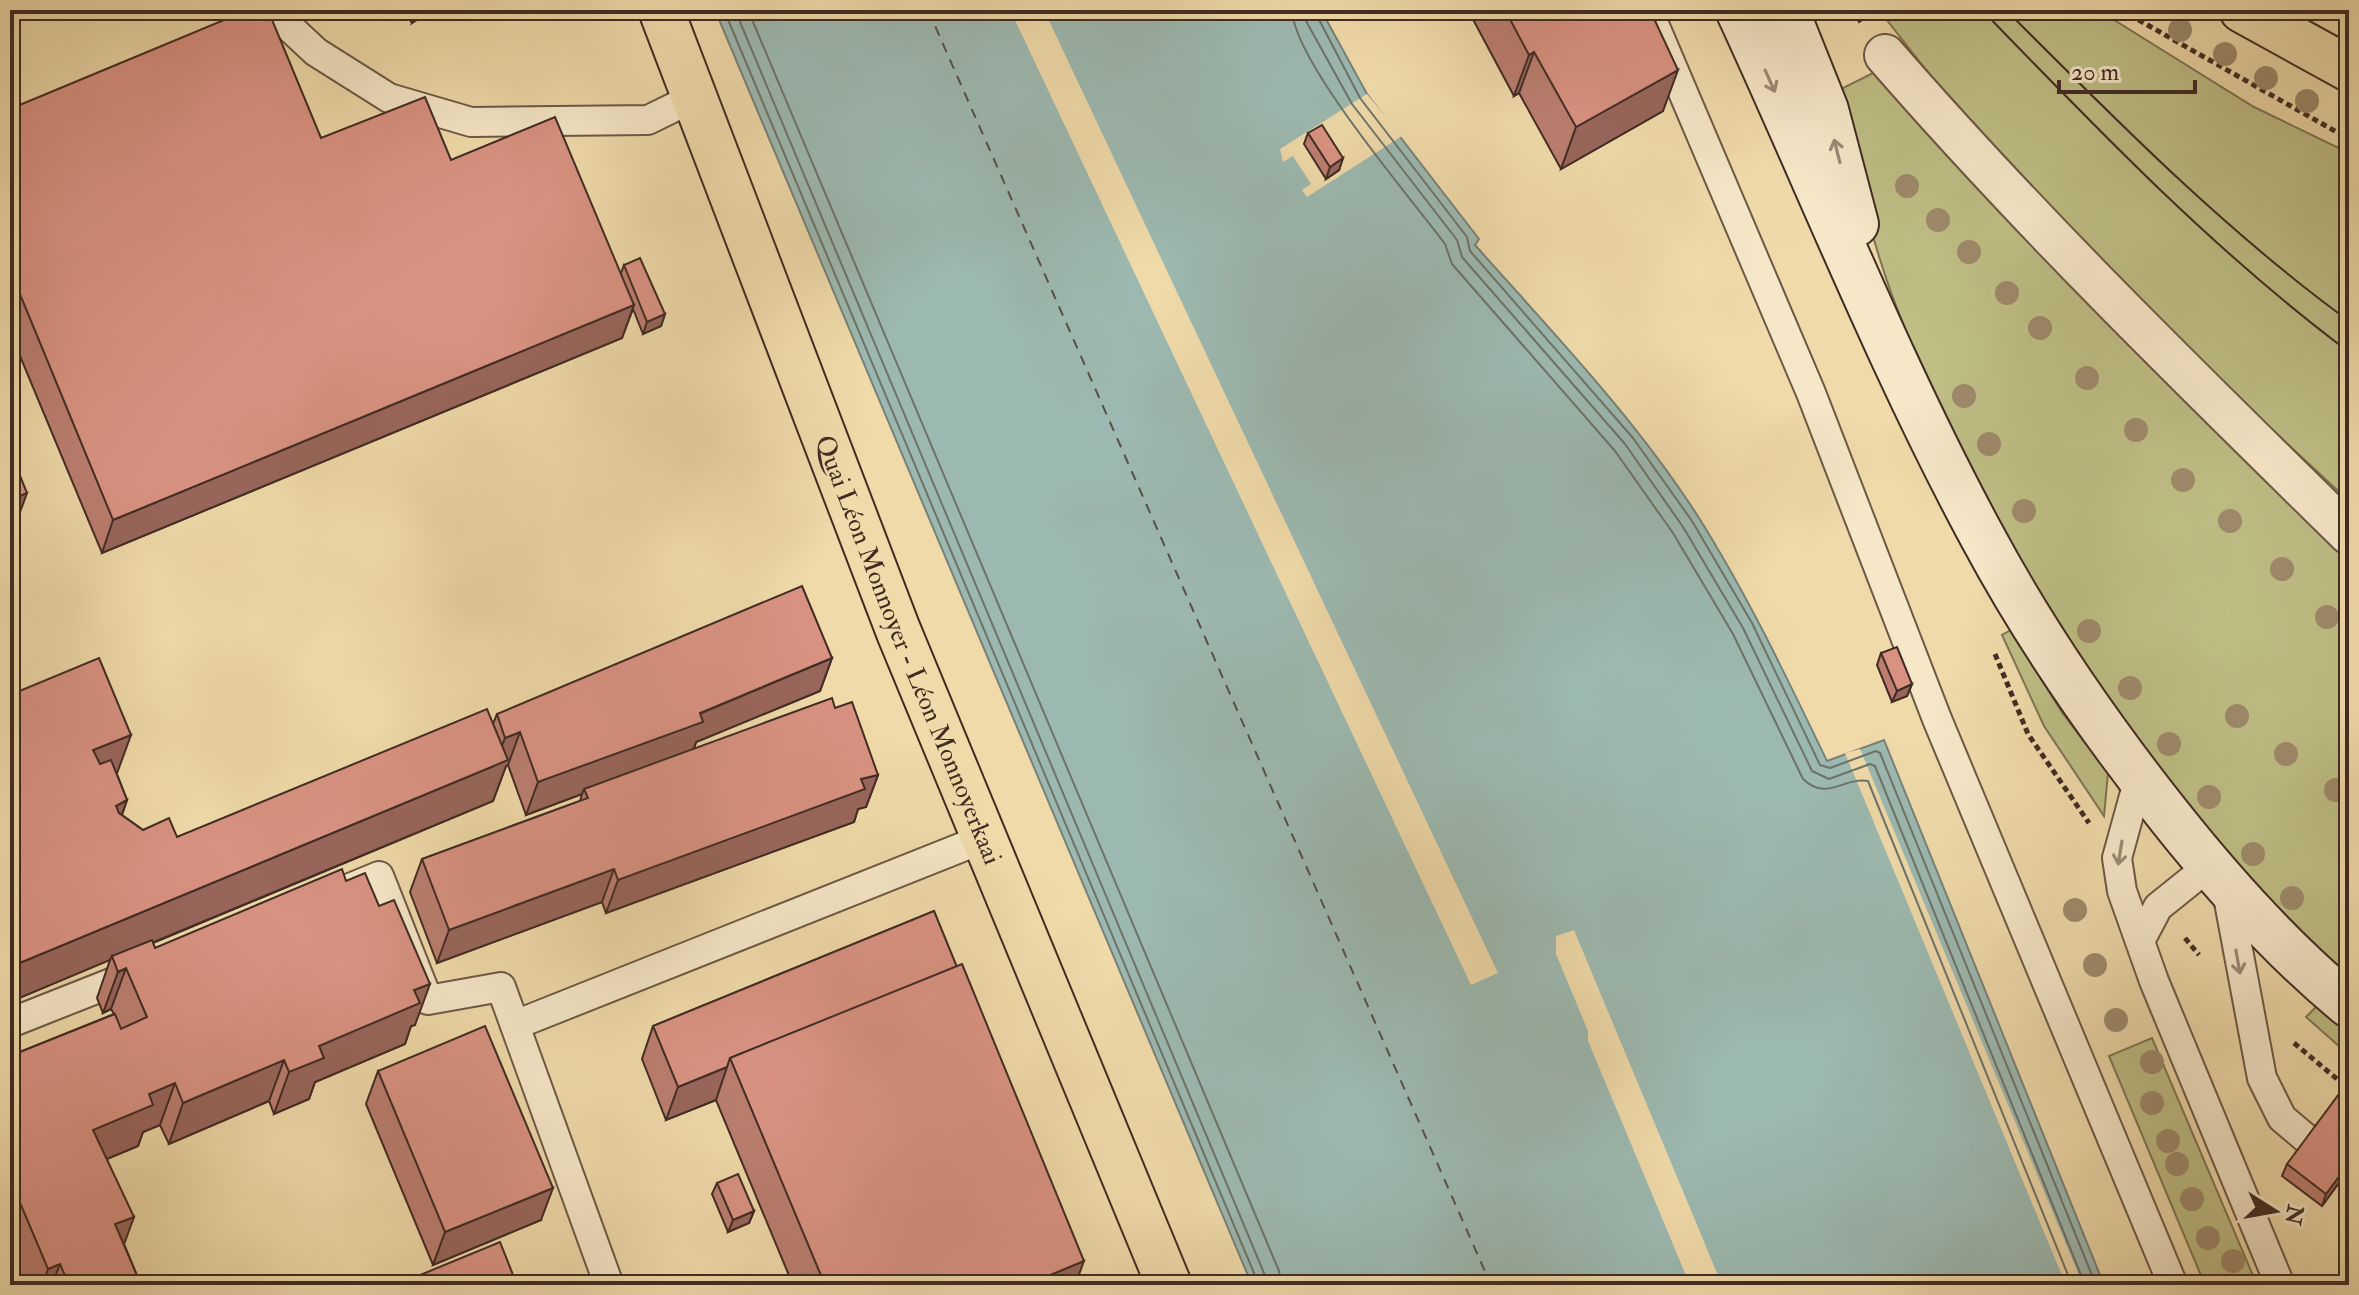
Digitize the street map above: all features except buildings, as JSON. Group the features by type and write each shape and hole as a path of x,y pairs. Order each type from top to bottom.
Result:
{"main road":[{"name":"Quai Léon Monnoyer - Léon Monnoyerkaai","path":"661,10 697,96 898,630 1169,1285"},
{"path":"1738,10 1896,361 1983,539 2070,679 2139,778 2217,875 2288,950 2349,1005"},
{"path":"1786,10 1826,110 1896,361"},
{"path":"2242,10 2349,69"}],"street":[{"path":"1885,55 1973,154 2162,350 2349,534"}],"lane":[{"path":"271,10 316,52 389,98 471,122 648,120 697,96"},
{"path":"1648,10 1811,393 1937,719 2173,1285"},
{"path":"2139,778 2117,858 2122,891 2280,1285"},
{"path":"515,1025 985,838"},
{"path":"2140,941 2158,907 2217,875 2262,1078 2282,1118 2308,1140"},
{"path":"306,906 379,876 428,1000 501,987 609,1285"},
{"path":"10,1023 158,965"}],"path":[{"path":"2121,10 2349,139"}],"green space":[{"path":"1879,10 2098,10 2254,107 2349,153 2349,501 2172,337 1978,136"},
{"path":"1879,70 2151,361 2349,555 2349,977 2270,906 2203,828 2149,758 2049,612 1962,457 1925,377 1883,270 1835,92"},
{"path":"2011,630 2061,711 2108,773 2104,816 2044,726 2002,635"},
{"path":"2317,1006 2349,1035 2349,1055 2306,1017"},
{"path":"2152,1038 2257,1285 2205,1285 2109,1056"}],"water":[{"path":"715,10 1321,10 1367,94 1479,239 1475,245 1621,411 1699,518 1750,607 1827,761 1884,740 2104,1285 1252,1285"}],"pier":[{"path":"1020,10 1044,10 1498,973 1471,985 1014,18 1022,15"},
{"path":"1367,94 1402,136 1307,197 1302,190 1311,184 1293,156 1283,162 1280,149"},
{"path":"1860,749 2083,1285 2066,1285 1845,753"},
{"path":"1574,930 1722,1285 1690,1285 1588,1041 1588,1031 1556,954 1556,936"}],"ferry route":[{"path":"928,10 1491,1285"}],"tram line":[{"path":"1982,10 2114,145 2204,231 2349,352"},
{"path":"2006,10 2214,211 2349,321"}]}
